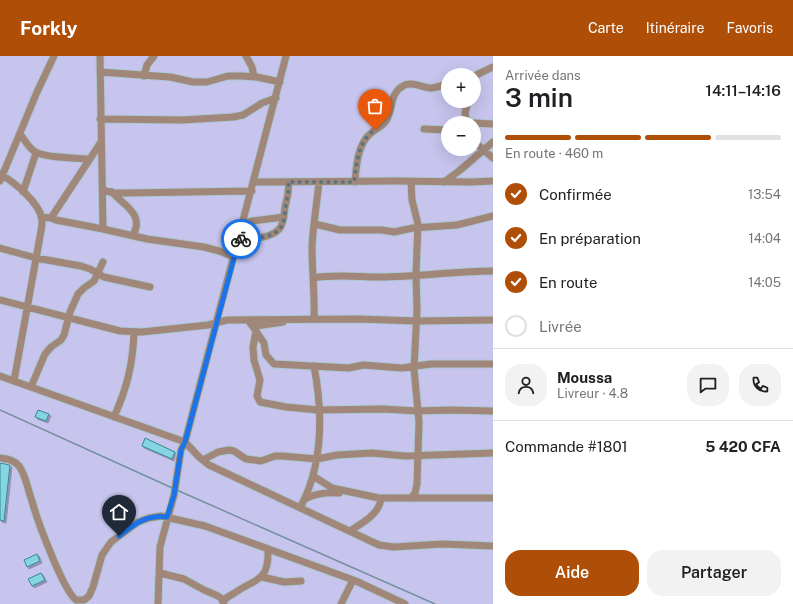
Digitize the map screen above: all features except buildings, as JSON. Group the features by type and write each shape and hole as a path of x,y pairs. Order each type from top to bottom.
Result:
{"street":[{"path":"14,381 42,224 41,217 36,206 23,192 1,177 54,56"},
{"path":"100,56 103,229"},
{"path":"144,76 146,65 154,56"},
{"path":"246,56 252,67 254,77"},
{"path":"158,604 160,547 175,489 180,454 185,442 252,191 286,56"},
{"path":"481,73 493,67"},
{"path":"100,72 170,77 201,82 233,76 254,77 280,82"},
{"path":"354,182 356,167 364,140 371,132 380,127 387,120 394,95 397,91 407,85 430,88 441,86"},
{"path":"100,119 182,120 233,117 249,112 262,103 276,98"},
{"path":"481,123 493,124"},
{"path":"424,129 441,130"},
{"path":"20,134 32,150 36,152 52,156 89,159"},
{"path":"51,218 101,142"},
{"path":"444,182 493,142"},
{"path":"483,150 493,158"},
{"path":"23,192 36,152"},
{"path":"254,182 493,181"},
{"path":"239,239 273,234 280,228 284,217 289,192 288,182"},
{"path":"314,319 312,246 320,182"},
{"path":"411,182 412,200 417,221 417,321 414,366 419,422 416,491 411,498"},
{"path":"102,190 112,192 252,191"},
{"path":"112,192 129,208 134,215 137,229 133,235"},
{"path":"314,224 348,230 382,230 394,232 417,227 457,225 493,216"},
{"path":"41,217 162,242 204,247 234,257"},
{"path":"243,224 252,221 284,217"},
{"path":"0,248 36,258 81,266 113,280 150,287"},
{"path":"31,387 45,354 51,347 61,340 64,335 72,307 81,290 94,281 103,262"},
{"path":"312,278 328,276 380,277 493,271"},
{"path":"0,300 107,328 134,332 208,325 227,320 248,322 289,319 417,321 493,320"},
{"path":"248,322 264,342 265,352 268,359 274,364 349,368 363,365 388,367 431,364 493,364"},
{"path":"256,331 253,347 254,360 260,380 257,396 259,401 286,407 318,410 383,409 417,411 493,411"},
{"path":"114,417 128,383 134,332"},
{"path":"300,508 310,486 319,446 317,388 314,366"},
{"path":"0,376 185,442 209,465 371,542 386,546 442,544 493,546"},
{"path":"203,460 218,452 229,450 234,451 246,459 261,461 275,456 317,459 337,455 372,453 418,456 493,453"},
{"path":"0,458 12,460 21,469 58,570 73,598 78,600 84,602 89,596 102,555 111,542 131,526 156,516 167,517 205,526 353,580 405,604"},
{"path":"313,476 332,488 382,498 493,498"},
{"path":"304,499 323,492 356,493"},
{"path":"350,531 361,524 380,507 382,498"},
{"path":"160,573 184,579 216,595 224,603 225,599 262,577 268,561 268,550"},
{"path":"262,577 284,582 301,581"},
{"path":"341,604 353,580"}],"shaded area":[{"path":"0,56 493,56 493,604 0,604"}],"railway":[{"path":"0,410 435,604"}],"way so far":[{"path":"241,239 267,236 273,234 280,228 284,217 289,192 288,182 354,182 356,167 364,140 371,132 375,130"}],"route":[{"path":"119,536 131,526 143,520 156,516 167,517 171,508 181,450 185,442 239,239 241,239"}]}
